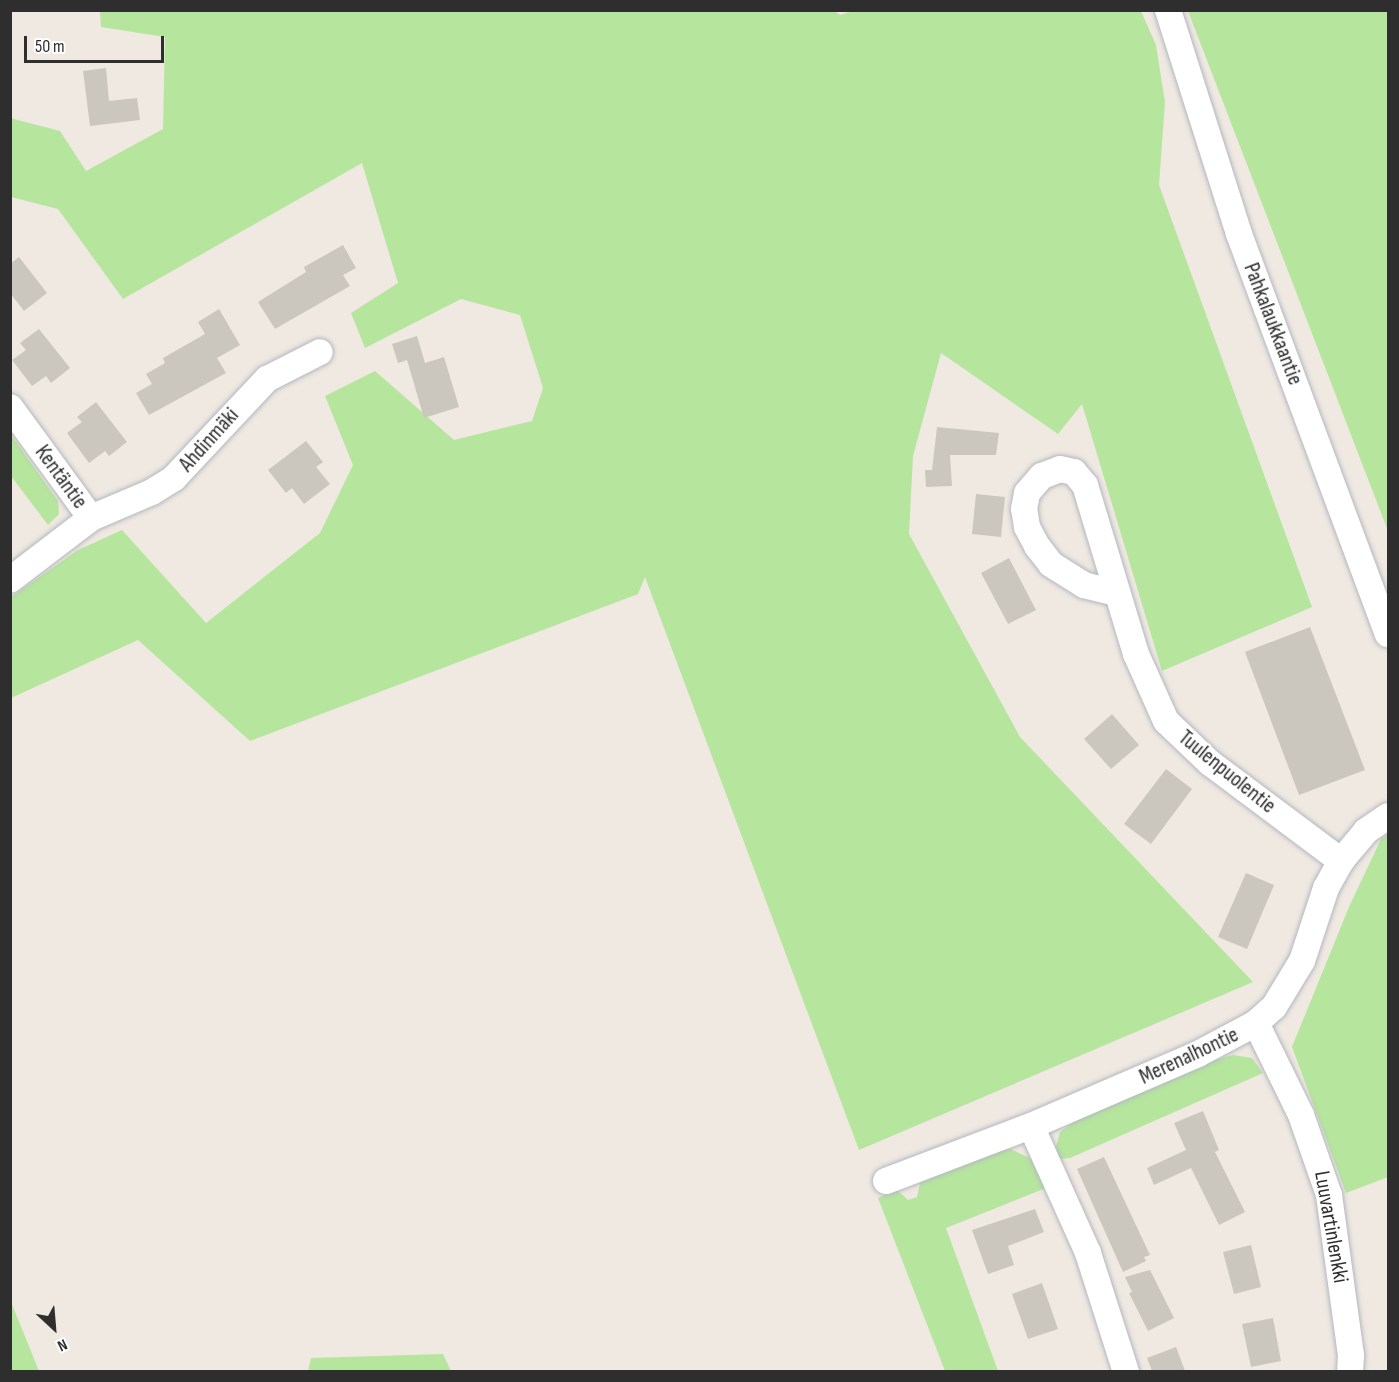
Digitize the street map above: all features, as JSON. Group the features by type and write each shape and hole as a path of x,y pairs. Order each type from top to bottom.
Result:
{"street":[{"name":"Pahkalaukkaantie","path":"1168,10 1239,234 1387,626"},
{"name":"Ahdinmäki","path":"10,580 91,518 152,492 174,478 267,379 320,352"},
{"name":"Kentäntie","path":"10,407 91,518"},
{"name":"Tuulenpuolentie","path":"1116,593 1084,585 1052,564 1037,546 1027,527 1024,509 1027,493 1042,476 1059,470 1074,472 1085,485 1116,593 1147,682 1166,721 1210,763 1341,861"},
{"name":"Merenalhontie","path":"886,1181 1031,1126 1198,1054 1256,1023 1274,1007 1302,961 1326,888 1341,861 1366,831 1389,816"},
{"name":"Luuvartinlenkki","path":"1256,1023 1301,1115 1326,1185 1350,1344 1350,1371"},
{"path":"1031,1126 1088,1253 1126,1371"}],"green space":[{"path":"833,10 840,15 856,10 1141,11 1156,45 1165,102 1159,185 1312,607 1162,671 1082,404 1058,434 941,353 913,456 909,534 1020,737 1253,982 859,1150 645,577 638,594 250,741 138,640 11,698 11,597 78,550 122,530 206,623 320,533 353,465 325,396 375,371 454,440 532,421 543,388 520,315 461,299 365,348 351,313 398,283 362,163 123,299 58,209 11,197 10,118 60,131 86,171 163,129 165,37 101,27 100,11"},
{"path":"1188,11 1388,11 1388,531"},
{"path":"11,435 58,501 59,514 48,525 11,476"},
{"path":"1388,834 1388,1177 1346,1193 1292,1047 1349,907 1381,839"},
{"path":"1233,1055 1252,1058 1263,1073 1070,1158 1059,1159 1056,1147 1060,1132 1078,1119 1204,1063"},
{"path":"1010,1149 1030,1158 1046,1188 946,1228 998,1371 945,1371 878,1198 897,1190 908,1200 917,1197 920,1183 981,1155"},
{"path":"11,1302 39,1371 11,1371"},
{"path":"443,1354 451,1371 308,1371 311,1358"}],"building":[{"path":"106,68 109,101 137,98 140,120 90,126 83,71"},
{"path":"343,245 356,268 343,275 350,286 275,329 258,302 306,272 304,267"},
{"path":"19,257 47,293 24,311 10,293 10,264"},
{"path":"219,309 240,345 217,358 226,373 149,415 136,393 152,384 146,374 165,363 163,358 205,334 198,322"},
{"path":"39,329 70,368 51,383 46,376 32,386 12,360 26,350 20,343"},
{"path":"417,336 425,363 444,357 459,407 424,418 407,360 398,363 392,344"},
{"path":"96,402 127,442 109,456 105,451 89,463 67,433 82,422 77,417"},
{"path":"937,427 999,433 996,455 950,455 952,486 926,487 925,470 932,470"},
{"path":"306,441 323,462 316,467 330,484 304,504 292,488 286,493 268,470"},
{"path":"976,494 1005,497 1001,537 972,534"},
{"path":"1009,558 1036,610 1008,624 981,573"},
{"path":"1310,627 1365,770 1299,795 1245,652"},
{"path":"1112,714 1139,745 1111,769 1084,739"},
{"path":"1166,769 1192,789 1151,844 1124,824"},
{"path":"1246,873 1274,885 1247,949 1218,937"},
{"path":"1203,1111 1219,1150 1215,1152 1245,1212 1219,1225 1191,1168 1154,1185 1147,1168 1186,1150 1174,1123"},
{"path":"1104,1157 1150,1255 1144,1257 1146,1261 1123,1272 1077,1169"},
{"path":"1035,1209 1044,1232 1008,1246 1014,1265 988,1274 972,1230"},
{"path":"1251,1245 1261,1287 1234,1294 1223,1252"},
{"path":"1150,1270 1174,1318 1148,1331 1129,1293 1132,1292 1125,1277"},
{"path":"1042,1283 1058,1329 1028,1339 1012,1294"},
{"path":"1273,1318 1281,1361 1251,1367 1242,1324"},
{"path":"1176,1347 1185,1371 1152,1371 1147,1358"}]}
